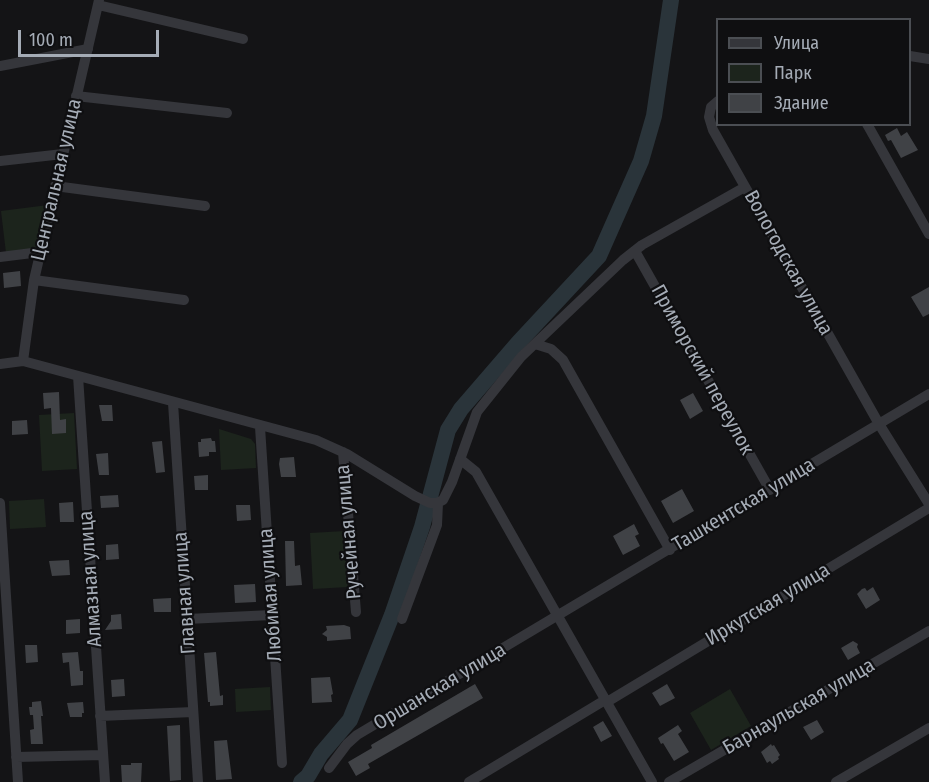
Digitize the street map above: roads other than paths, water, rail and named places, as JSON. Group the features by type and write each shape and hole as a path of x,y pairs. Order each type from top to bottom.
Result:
{"street":[{"path":"99,3 243,39"},
{"name":"Центральная улица","path":"23,361 34,280 99,3"},
{"path":"0,66 88,49"},
{"path":"911,56 929,58"},
{"path":"76,96 227,113"},
{"name":"Вологодская улица","path":"716,102 711,107 709,117 711,123 745,188 879,424 929,506"},
{"path":"868,126 929,234"},
{"path":"0,161 63,154"},
{"path":"55,186 205,206"},
{"path":"431,502 447,494 474,417 521,357 635,251 745,188"},
{"name":"Приморский переулок","path":"635,251 770,490"},
{"path":"0,257 40,252"},
{"path":"34,280 184,300"},
{"path":"535,344 551,349 563,360 670,550"},
{"path":"0,364 23,361 316,441 343,452 431,502 437,525 402,619"},
{"name":"Алмазная улица","path":"78,376 105,782"},
{"name":"Ташкентская улица","path":"560,616 929,394"},
{"name":"Главная улица","path":"173,403 198,782"},
{"name":"Любимая улица","path":"260,427 282,763"},
{"name":"Ручейная улица","path":"343,452 356,612"},
{"path":"460,459 476,471 652,782"},
{"path":"0,503 18,782"},
{"name":"Иркутская улица","path":"469,782 929,506"},
{"path":"187,619 272,615"},
{"name":"Оршанская улица","path":"329,768 347,744 357,735 560,616"},
{"name":"Барнаульская улица","path":"669,782 929,632"},
{"path":"100,716 193,711"},
{"path":"836,782 929,728"},
{"path":"16,757 103,755"}],"waterway":[{"path":"301,782 350,720 392,615 422,527 448,430 461,409 518,343 599,256 641,161 654,116 671,0"}]}
